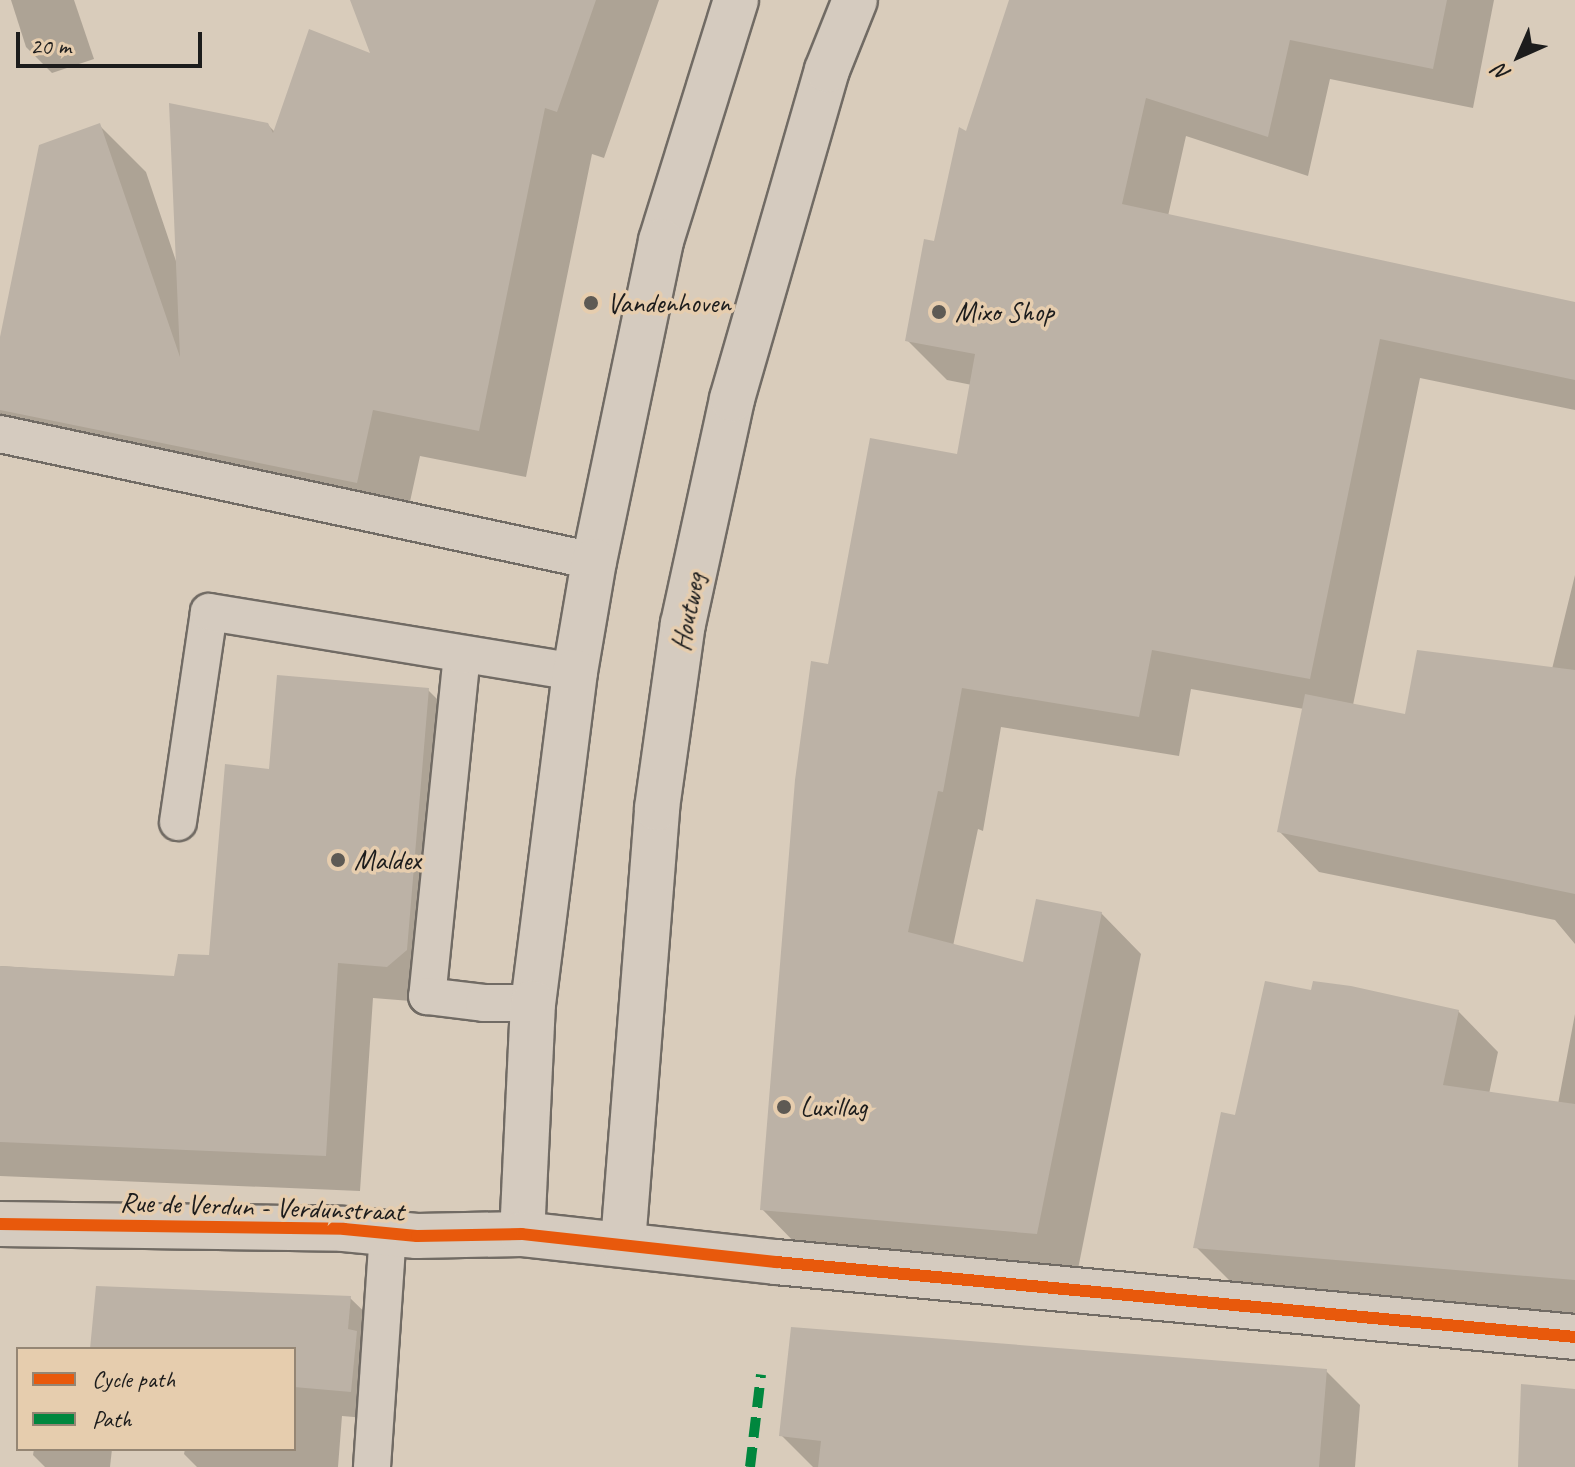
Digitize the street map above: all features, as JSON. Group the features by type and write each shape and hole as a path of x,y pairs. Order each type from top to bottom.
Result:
{"main road":[{"path":"522,1234 533,1003 575,672 594,561 661,241 736,0"},
{"name":"Houtweg","path":"623,1243 657,808 683,624 732,399 827,70 855,0"},
{"name":"Rue de Verdun - Verdunstraat","path":"0,1224 388,1232 417,1236 522,1234 776,1262 1575,1337"}],"lane":[{"path":"0,434 594,561"},
{"path":"178,822 209,612 575,672"},
{"path":"462,654 427,996 484,1003 533,1003"},
{"path":"372,1467 388,1232"}],"building":[{"path":"350,0 596,0 557,112 545,108 479,431 373,410 357,483 0,410 0,337 39,145 100,123 180,357 169,103 268,123 273,133 309,29 370,53"},
{"path":"1009,0 1447,0 1433,69 1290,40 1268,137 1146,98 1122,204 1575,302 1575,380 1380,339 1310,679 1152,650 1139,717 962,688 943,792 938,791 908,932 1023,962 1036,899 1102,912 1037,1234 760,1210 795,780 811,661 828,664 870,438 957,454 975,354 905,341 924,239 934,241 959,127 966,131"},
{"path":"1417,650 1575,670 1575,894 1277,832 1305,694 1405,714"},
{"path":"277,675 429,688 407,950 387,967 338,963 326,1156 0,1142 0,966 174,976 178,954 209,955 225,764 269,769"},
{"path":"1265,981 1311,990 1313,981 1351,986 1459,1010 1443,1085 1575,1104 1575,1280 1193,1248 1221,1112 1235,1115"},
{"path":"96,1286 351,1296 348,1329 357,1331 351,1392 296,1387 296,1347 90,1347"},
{"path":"791,1327 1327,1369 1319,1467 818,1467 821,1441 779,1436"},
{"path":"1521,1384 1575,1389 1575,1467 1518,1467"}],"marked path":[{"path":"750,1467 761,1375"}],"cycle path":[{"path":"0,1224 344,1229 417,1236 522,1234 776,1262 1575,1337"}],"place":[{"name":"Vandenhoven","path":"591,303"},
{"name":"Mixo Shop","path":"939,312"},
{"name":"Maldex","path":"338,860"},
{"name":"Luxillag","path":"784,1107"}]}
